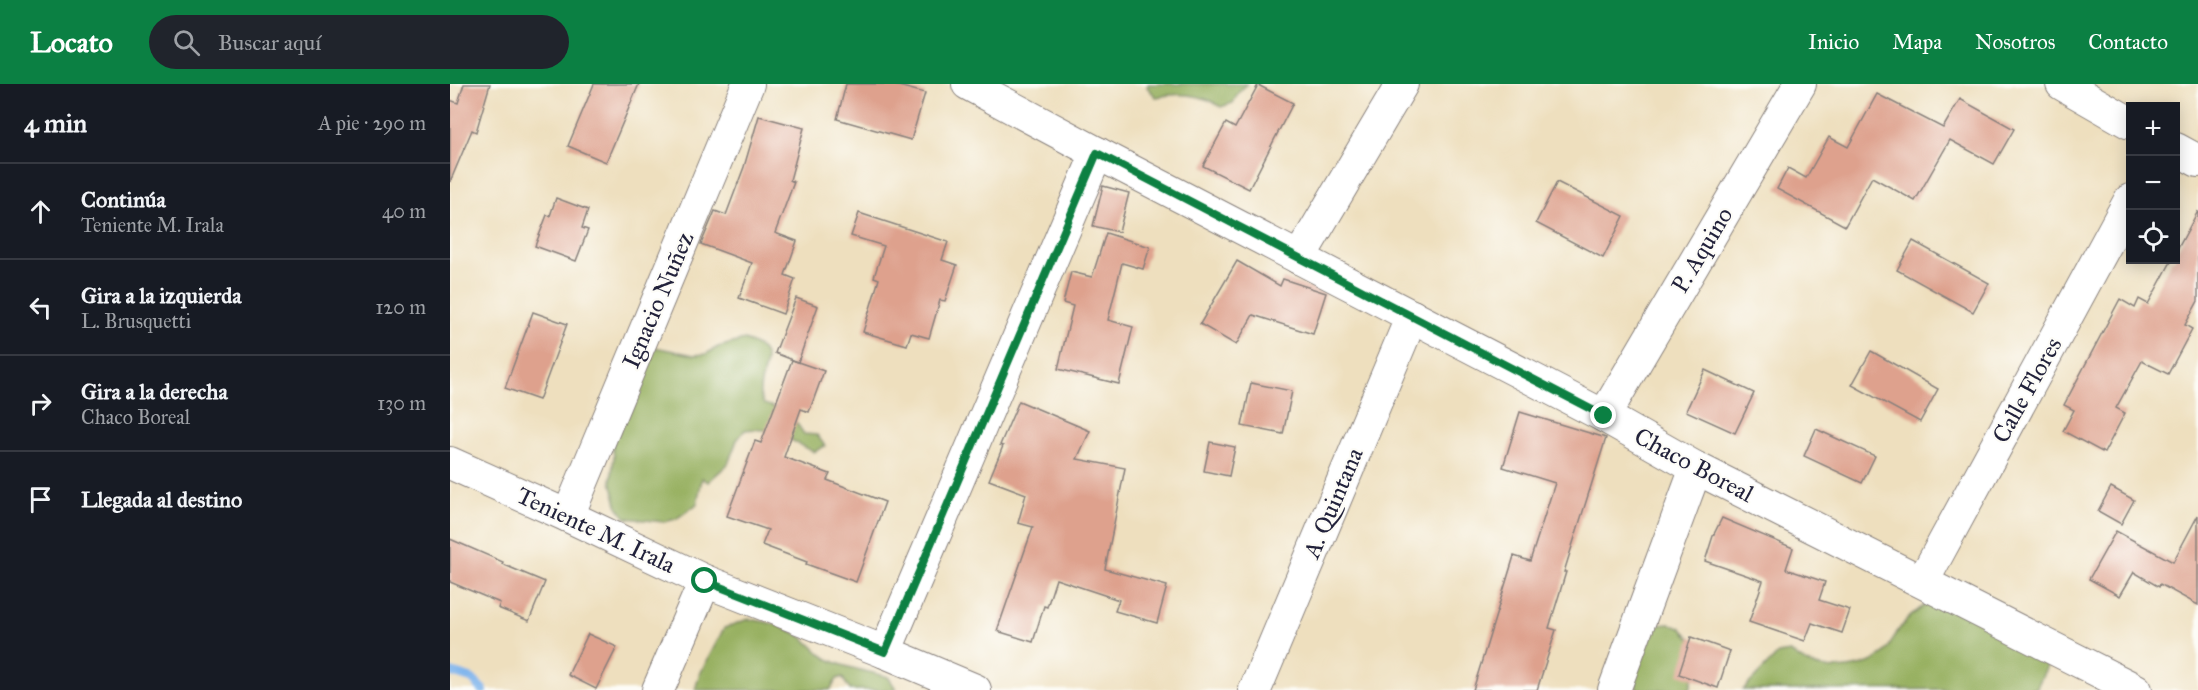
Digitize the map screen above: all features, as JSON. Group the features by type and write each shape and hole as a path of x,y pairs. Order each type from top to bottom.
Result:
{"street":[{"name":"Ignacio Nuñez","path":"568,516 748,84"},
{"name":"Chaco Boreal","path":"968,84 1016,95 1097,153 1604,416 1695,468 2136,690"},
{"path":"1299,258 1402,84"},
{"name":"P. Aquino","path":"1604,416 1800,84"},
{"path":"2062,84 2126,121"},
{"path":"2180,152 2198,161"},
{"path":"885,652 1097,153"},
{"name":"Calle Flores","path":"1923,581 2126,207"},
{"name":"A. Quintana","path":"1255,690 1412,316"},
{"name":"Teniente M. Irala","path":"450,463 705,581 975,690"},
{"path":"1614,690 1695,468"},
{"path":"658,690 705,581"}],"green space":[{"path":"1148,84 1247,84 1233,103 1221,107 1206,99 1190,95 1156,97 1147,87"},
{"path":"744,340 762,350 765,355 760,393 764,404 789,412 804,434 817,435 825,446 814,452 772,432 745,430 737,440 728,464 708,482 702,478 697,504 676,519 664,522 626,518 618,508 611,481 614,456 607,418 650,346 694,355 706,354 718,347"},
{"path":"1932,601 2037,641 2047,666 2036,689 1743,690 1778,654 1790,652 1807,663 1839,669 1860,666 1878,658 1885,652 1907,620"},
{"path":"748,619 787,629 837,663 888,677 897,690 850,690 842,677 837,679 830,690 695,690 699,676 724,628"},
{"path":"1670,624 1681,628 1699,647 1690,690 1637,690 1633,673 1648,635 1657,625"}],"building":[{"path":"464,84 490,84 476,132 472,130 450,182 450,100 458,103"},
{"path":"594,84 639,84 606,162 568,146"},
{"path":"846,84 891,84 925,93 911,140 837,119"},
{"path":"1258,85 1293,103 1249,189 1203,166 1226,123 1235,128"},
{"path":"1877,94 1943,128 1960,99 2014,129 1994,164 1950,140 1915,201 1872,177 1845,226 1777,189 1788,168 1806,178 1829,137 1848,147"},
{"path":"759,116 804,128 790,180 794,182 775,233 797,241 785,275 795,279 783,314 739,298 752,263 701,244 715,211 726,215 744,167"},
{"path":"1557,182 1624,216 1603,258 1536,223"},
{"path":"1103,186 1129,193 1119,232 1093,226"},
{"path":"556,198 588,210 582,228 588,230 576,261 535,246"},
{"path":"2198,211 2198,301 2185,325 2192,329 2168,374 2142,361 2116,408 2125,413 2104,453 2063,431 2074,410 2064,405 2120,299 2135,308 2139,299 2148,304 2170,264 2180,264 2180,245"},
{"path":"859,213 948,242 942,260 957,265 945,301 940,300 929,338 911,333 907,345 863,332 879,279 874,277 884,246 851,236"},
{"path":"1106,233 1150,247 1143,269 1122,263 1108,320 1133,327 1119,384 1058,369 1073,306 1063,303 1071,272 1092,277"},
{"path":"1913,241 1989,283 1973,312 1897,270"},
{"path":"1237,261 1280,286 1283,279 1326,293 1313,334 1253,315 1236,345 1200,324"},
{"path":"796,298 818,306 798,362 775,353"},
{"path":"533,312 567,324 539,400 505,388"},
{"path":"1871,351 1938,389 1920,422 1852,385"},
{"path":"792,360 824,371 809,412 801,409 784,457 830,474 827,480 885,502 856,582 762,545 768,530 727,516 755,441 761,443"},
{"path":"1705,370 1754,393 1735,433 1686,411"},
{"path":"1251,383 1292,391 1283,434 1242,426"},
{"path":"1019,401 1090,431 1077,459 1125,468 1105,569 1167,586 1157,623 1115,611 1119,600 1056,579 1047,607 1044,606 1033,642 997,631 1033,527 1018,523 1026,494 989,480 1003,446 1000,445"},
{"path":"1520,412 1606,438 1564,572 1566,572 1549,628 1556,630 1537,690 1473,690 1514,556 1530,561 1555,483 1503,467"},
{"path":"1816,429 1875,456 1862,483 1804,456"},
{"path":"1210,442 1235,447 1229,476 1204,471"},
{"path":"2111,487 2134,500 2121,524 2098,511"},
{"path":"2198,515 2198,605 2160,584 2159,587 2134,572 2120,596 2089,579 2116,531 2173,562"},
{"path":"1722,518 1793,548 1786,569 1825,582 1819,600 1850,610 1842,633 1812,623 1805,641 1749,622 1763,581 1705,561"},
{"path":"450,539 545,582 529,621 498,608 500,603 450,582"},
{"path":"588,634 617,647 596,689 568,675"},
{"path":"1691,637 1730,651 1718,688 1679,674"}],"waterway":[{"path":"450,672 472,679 483,690"}],"route":[{"path":"705,581 885,652 1097,153 1604,416"}]}
